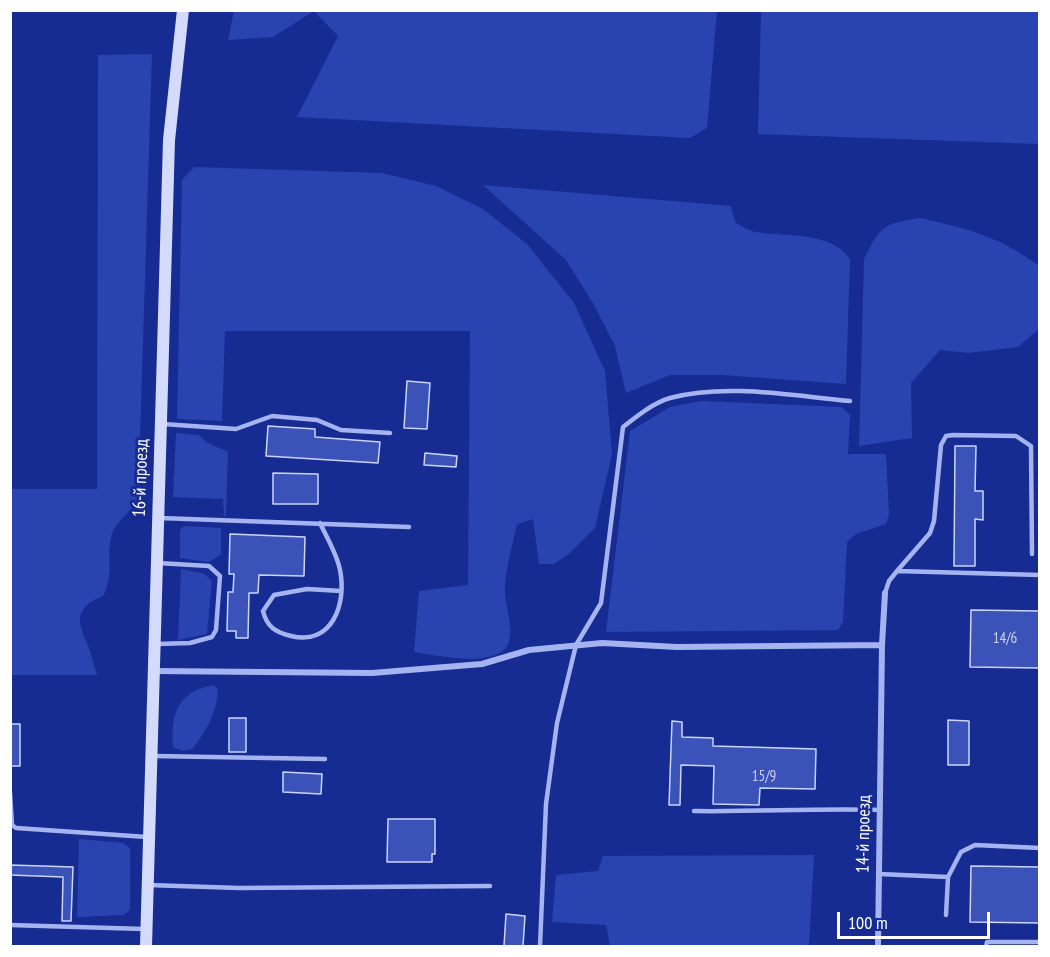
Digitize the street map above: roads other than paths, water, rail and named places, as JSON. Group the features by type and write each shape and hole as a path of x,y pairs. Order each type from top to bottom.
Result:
{"street":[{"name":"16-й проезд","path":"146,946 169,140 183,10"},
{"name":"14-й проезд","path":"878,946 882,645 885,593"},
{"path":"154,671 372,673 482,664 529,650 576,645 882,645"}],"lane":[{"path":"540,946 546,804 557,723 576,645 601,603 624,427 644,411 669,398 708,393 754,393 850,401"},
{"path":"160,424 236,429 272,416 317,420 341,430 390,433"},
{"path":"885,593 889,581 930,533 934,521 941,445 946,436 1016,436 1031,446 1032,554"},
{"path":"157,518 409,527"},
{"path":"320,523 340,568 341,591 334,621 315,637 301,638 277,633 266,622 263,611 274,595 306,589 341,591"},
{"path":"154,644 190,643 212,637 216,630 220,576 209,566 156,563"},
{"path":"897,571 1040,575"},
{"path":"151,756 325,759"},
{"path":"10,793 12,825 16,828 149,837"},
{"path":"694,811 758,812 811,808 880,810"},
{"path":"946,915 948,877 961,852 975,845 1040,848"},
{"path":"879,874 948,877"},
{"path":"148,885 239,888 490,886"},
{"path":"10,926 147,929"},
{"path":"986,946 987,942 1040,942"}]}
